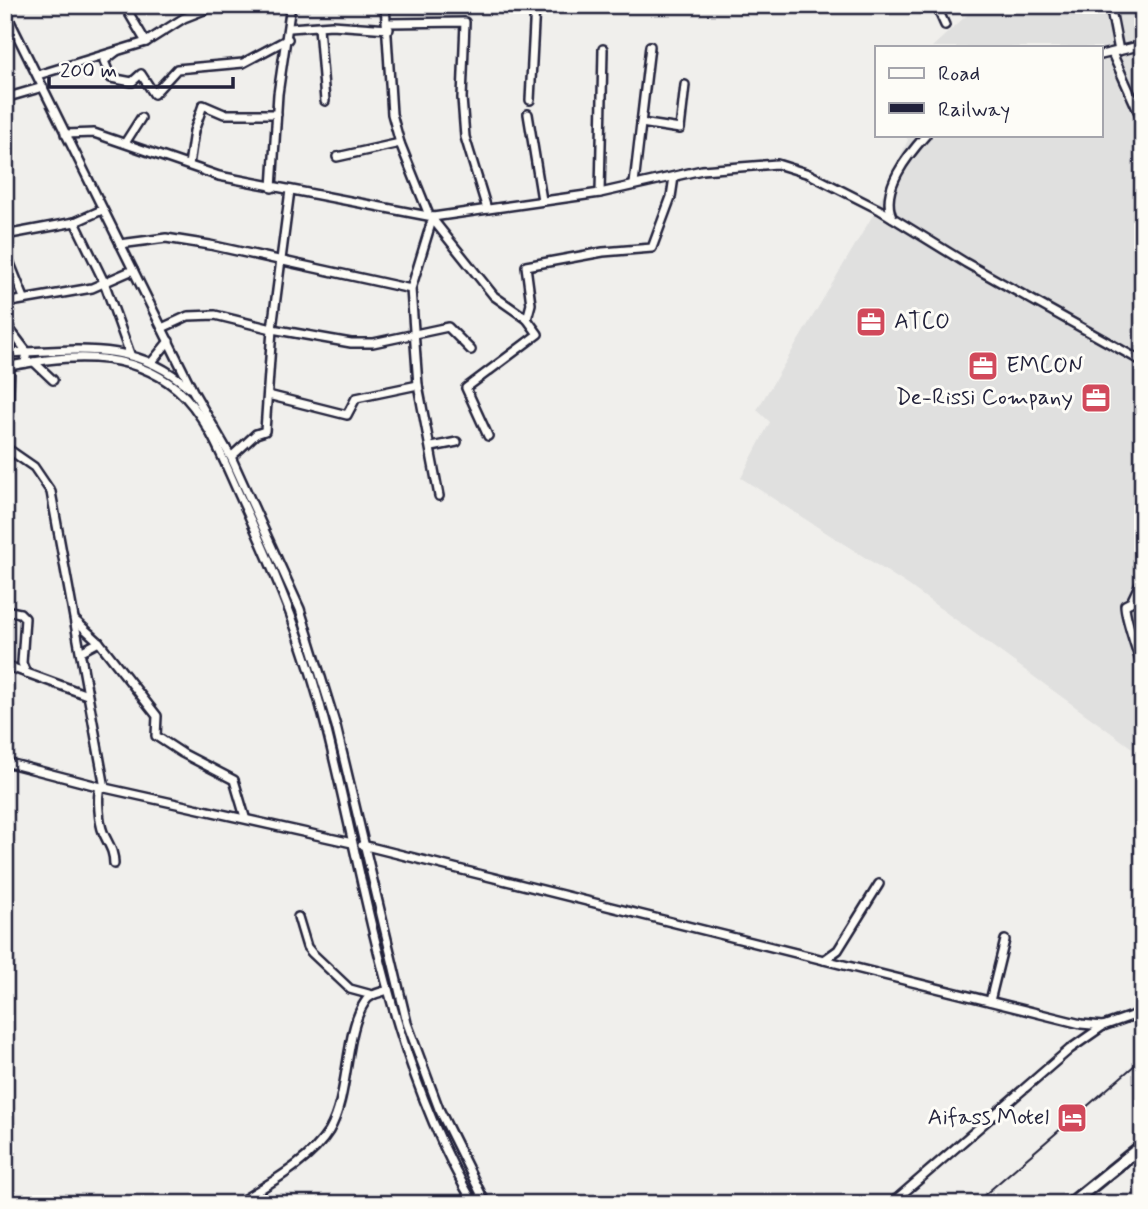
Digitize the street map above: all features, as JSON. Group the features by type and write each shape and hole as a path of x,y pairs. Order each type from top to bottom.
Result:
{"main road":[{"path":"1070,1204 1143,1145"},
{"path":"1081,1204 1143,1153"}],"street":[{"path":"124,5 146,42"},
{"path":"38,75 146,42 200,9 217,5"},
{"path":"272,188 277,114 291,5"},
{"path":"385,5 390,95 400,143 432,218 494,296 527,319 538,334 466,388 488,436"},
{"path":"530,100 535,5"},
{"path":"936,5 945,25"},
{"path":"1110,5 1115,52 1143,122"},
{"path":"5,11 193,391 231,457 300,609 336,726 389,956 422,1067 463,1161 486,1204"},
{"path":"290,28 332,24 388,26 465,22 462,98 465,137 487,209"},
{"path":"319,27 325,101"},
{"path":"117,51 104,61 111,78 132,82 141,74 154,94 177,69 243,63 288,39"},
{"path":"1102,55 1143,45"},
{"path":"634,184 650,46"},
{"path":"600,193 603,49"},
{"path":"641,123 680,129 685,85"},
{"path":"5,97 43,87"},
{"path":"189,164 194,131 203,105 224,114 277,114"},
{"path":"528,114 542,200"},
{"path":"125,143 141,118"},
{"path":"65,134 94,133 219,176 432,218 600,193 702,170 777,164 809,174 893,218 1143,362"},
{"path":"893,218 889,209 894,182 925,136"},
{"path":"337,157 400,143"},
{"path":"527,319 531,304 526,266 603,252 652,248 671,197 674,177"},
{"path":"231,457 256,434 265,431 272,329 290,190"},
{"path":"5,235 75,222 102,211"},
{"path":"432,218 411,289 417,334 418,385 432,447 439,496"},
{"path":"75,222 104,282 130,354"},
{"path":"120,244 166,238 411,289"},
{"path":"5,251 24,298"},
{"path":"5,303 81,290 133,270"},
{"path":"162,328 188,316 215,315 272,329 351,343 373,343 448,327 471,350"},
{"path":"5,323 27,352 29,362 53,380"},
{"path":"151,363 169,341"},
{"path":"5,483 8,449 8,367 101,349 130,354 151,363 193,391"},
{"path":"5,353 74,354 114,359 158,376 187,400 212,439 292,612 327,731 388,990 424,1099 474,1204"},
{"path":"268,395 347,415 356,398 418,385"},
{"path":"432,447 457,442"},
{"path":"8,449 34,467 51,492 82,651 102,788 97,802 103,831 114,853 114,864"},
{"path":"1143,577 1131,602 1125,605 1125,613 1135,638 1143,672"},
{"path":"5,610 20,613 24,618 22,663 26,673"},
{"path":"76,620 99,642 157,716 156,736 234,780 245,817"},
{"path":"82,651 99,642"},
{"path":"5,665 87,695"},
{"path":"5,762 102,788 245,817 352,843"},
{"path":"362,845 1082,1024 1103,1026"},
{"path":"824,960 838,950 879,884"},
{"path":"298,917 307,947 350,989 372,995 388,990"},
{"path":"990,1001 1005,940"},
{"path":"838,950 845,965"},
{"path":"380,957 389,956"},
{"path":"237,1204 293,1166 328,1132 338,1109 361,1010 372,995"},
{"path":"893,1202 1070,1049 1103,1026 1143,1012"}],"shaded area":[{"path":"978,5 1143,5 1143,756 908,585 741,478 770,422 757,410 873,215 908,140 906,136 1102,136 1102,46 933,46"}],"railway":[{"path":"974,1204 1143,1058"}],"place":[{"name":"ATCO","path":"871,322"},
{"name":"EMCON","path":"983,366"},
{"name":"De-Rissi Company","path":"1096,398"},
{"name":"Aifass Motel","path":"1072,1118"}]}
